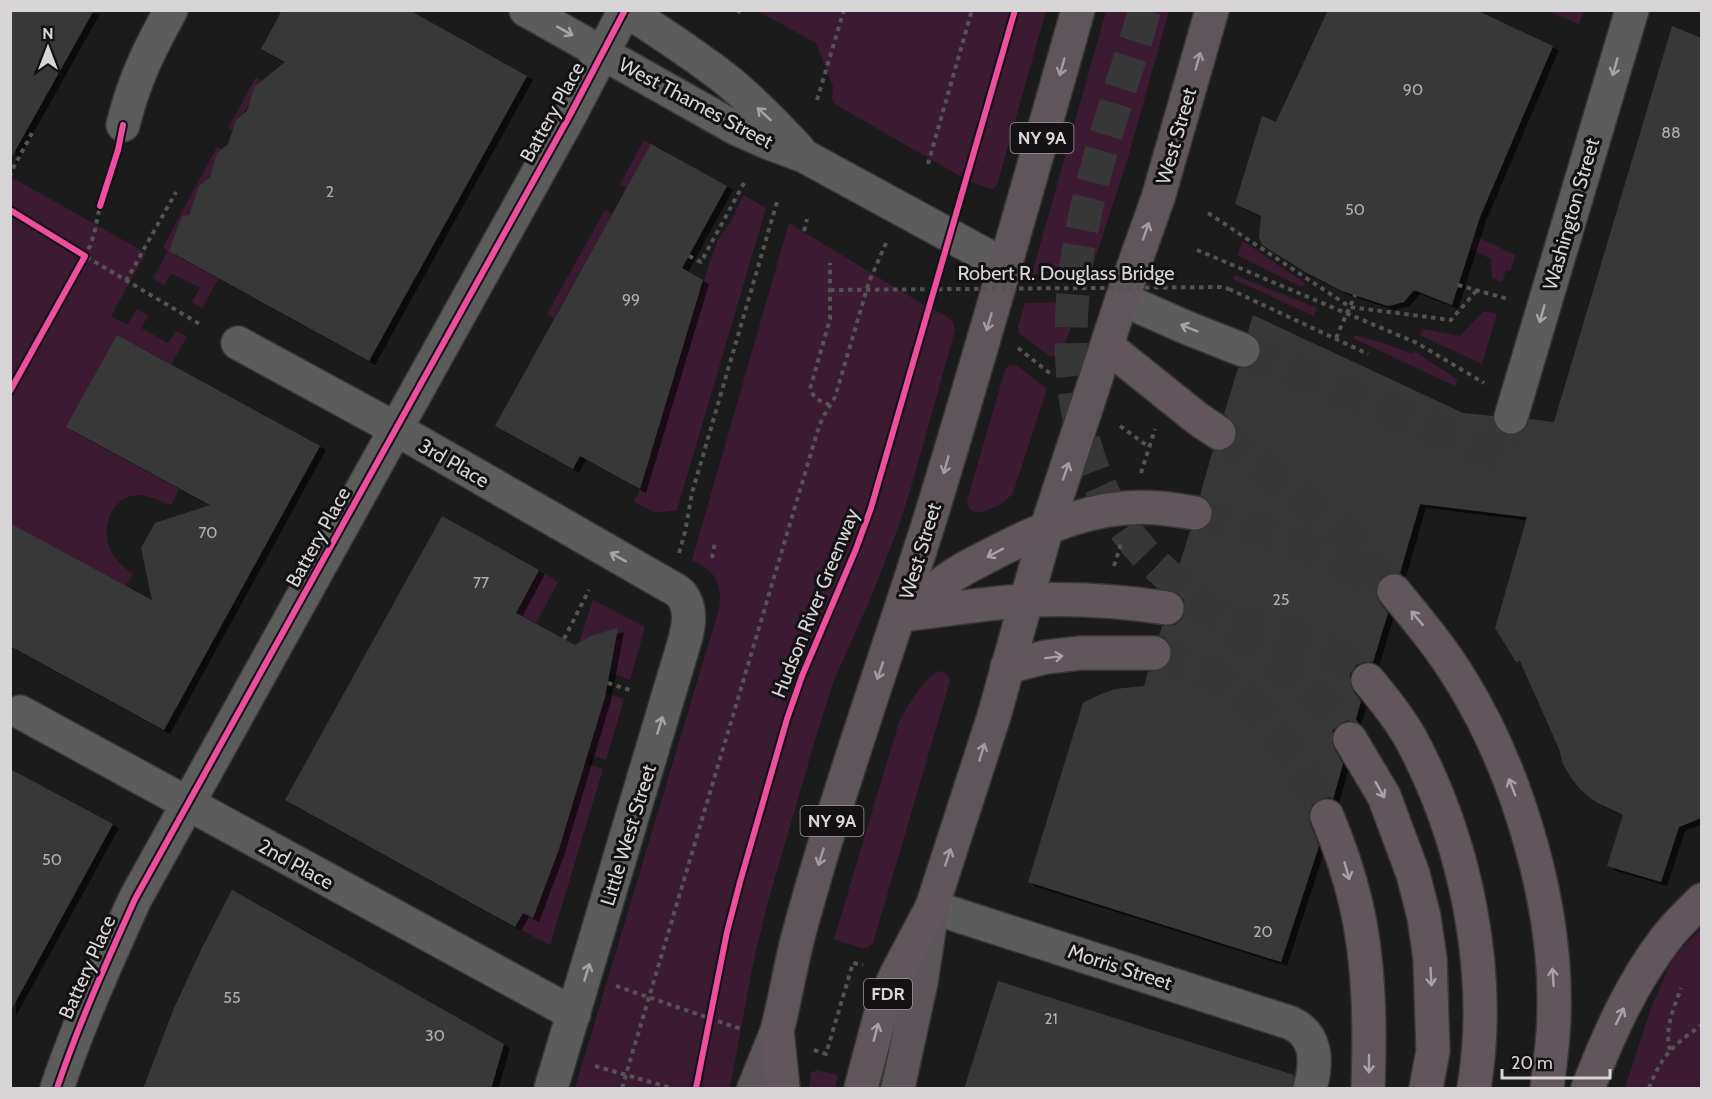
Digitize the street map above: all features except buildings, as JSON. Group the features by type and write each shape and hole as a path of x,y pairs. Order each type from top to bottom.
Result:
{"highway":[{"name":"West Street","path":"777,1031 798,939 816,875 866,710 900,615 939,489 1078,10"},
{"name":"West Street","path":"932,907 994,716 1047,527 1122,299 1158,198 1212,10"},
{"path":"1107,346 1219,433"},
{"path":"900,615 952,576 1047,527 1068,519 1096,512 1131,508 1158,508 1195,513"},
{"path":"1394,591 1424,627 1462,682 1504,766 1526,827 1541,885 1553,978 1554,1011 1547,1089"},
{"path":"900,615 1026,601 1101,600 1167,608"},
{"path":"1007,667 1046,657 1082,653 1154,653"},
{"path":"1368,680 1410,738 1449,830 1463,875 1480,976 1480,1029 1474,1089"},
{"path":"1350,740 1383,796 1400,836 1424,917 1430,959 1433,1051 1426,1089"},
{"path":"1328,816 1341,848 1357,905 1362,938 1368,1023 1368,1089"},
{"path":"1588,1089 1622,1011 1651,959 1668,935 1701,900"},
{"name":"FDR","path":"861,1089 883,1005 932,907"},
{"path":"777,1031 783,1089"}],"main road":[{"name":"West Street","path":"898,1089 921,982 932,907"},
{"name":"West Street","path":"754,1089 777,1031"}],"street":[{"path":"123,125 140,68 171,10"},
{"name":"West Thames Street","path":"526,10 737,129 804,156 1005,265"},
{"name":"West Thames Street","path":"626,10 693,55 732,85 771,120 804,156"},
{"name":"Battery Place","path":"57,1089 91,996 130,909 626,10"},
{"name":"Washington Street","path":"1511,417 1632,10"},
{"path":"1122,299 1243,350"},
{"name":"3rd Place","path":"238,343 396,429 669,586"},
{"name":"Little West Street","path":"551,1089 687,634 687,607 681,594 669,586"},
{"name":"2nd Place","path":"20,712 573,1014"},
{"name":"Morris Street","path":"932,907 1301,1027 1314,1051 1310,1089"}],"path":[{"path":"817,100 844,10"},
{"path":"928,164 972,10"},
{"path":"10,177 32,133"},
{"path":"689,256 701,262 744,183"},
{"path":"126,281 176,192"},
{"path":"10,391 85,256 94,234 102,198"},
{"path":"679,553 692,493 777,202"},
{"path":"10,210 203,326"},
{"path":"1208,213 1350,307 1451,320 1477,290"},
{"path":"804,231 807,219"},
{"path":"933,297 951,235"},
{"path":"622,1089 817,433 835,397 869,282 886,243"},
{"path":"1197,250 1417,343 1484,383"},
{"path":"830,263 830,319 810,389 819,401 830,405"},
{"path":"1458,285 1508,299"},
{"path":"1336,338 1355,295"},
{"path":"1013,344 1052,375"},
{"path":"1120,426 1149,447"},
{"path":"1141,474 1156,428"},
{"path":"712,558 715,543"},
{"path":"1114,566 1121,544"},
{"path":"564,639 590,590"},
{"path":"608,682 636,692"},
{"path":"813,1050 826,1054 853,963 867,966"},
{"path":"607,982 741,1029"},
{"path":"1670,1050 1668,1033 1670,1021 1681,988"},
{"path":"707,1030 711,1010"},
{"path":"1649,1089 1670,1050 1701,1024"},
{"path":"593,1066 671,1089"}],"shaded area":[{"path":"1546,10 1584,10 1584,11 1579,24"},
{"path":"758,11 1046,11 997,185 994,189 967,180 835,104 832,99 833,87 816,43"},
{"path":"1106,11 1169,11 1127,161 1090,274 1032,274"},
{"path":"256,77 262,81 260,85 258,83 254,87 252,98 242,117 236,120 232,131 228,128"},
{"path":"644,140 651,144 627,188 620,184"},
{"path":"217,147 222,149 216,165 205,183 199,186 196,196 198,198 187,216 182,216 177,230 179,231 169,250 219,278 202,308 192,302 200,288 171,273 164,285 153,278 168,251 163,247"},
{"path":"11,177 146,253 111,316 127,325 137,309 148,316 141,328 168,343 176,331 187,337 171,364 117,335 67,427 113,452 142,462 145,470 154,475 160,474 177,483 179,489 171,505 140,495 131,496 116,505 111,512 107,529 109,547 122,566 133,574 126,586 14,525 11,529"},
{"path":"743,195 766,208 677,510 655,513 634,502 640,489 712,255"},
{"path":"605,210 612,214 554,318 547,314"},
{"path":"789,223 946,316 954,325 955,330 898,528 872,595 834,680 818,730 767,905 753,964 730,1088 575,1088 719,609 720,591 716,578 692,560"},
{"path":"1473,235 1515,255 1511,271 1506,270 1502,282 1492,278 1491,259 1469,248"},
{"path":"1243,241 1305,283 1302,287 1237,255"},
{"path":"1235,275 1317,308 1314,316 1233,279"},
{"path":"1081,302 1059,356 1050,356 1019,333 1018,327 1025,303"},
{"path":"1484,311 1497,314 1482,364 1420,335 1423,329 1460,336"},
{"path":"1354,335 1412,354 1414,351 1458,380 1455,386 1353,338"},
{"path":"1013,365 1047,389 1013,493 995,507 980,512 974,511 969,508 967,501 1005,370 1008,366"},
{"path":"539,570 558,582 536,623 516,613"},
{"path":"593,600 645,627 630,680 610,672 617,632 596,634 578,646"},
{"path":"940,671 947,674 950,681 873,943 867,948 861,948 834,939 899,722 923,685"},
{"path":"606,693 624,699 606,760 588,754"},
{"path":"585,763 603,769 550,945 515,927 523,913 533,918 558,852"},
{"path":"1701,929 1701,1088 1625,1088 1651,1008 1669,966 1679,951"},
{"path":"817,1070 838,1075 835,1088 809,1088 811,1073"}],"tunnel":[{"path":"1145,10 1097,167 1076,263 1071,353 1075,398 1084,442 1099,484 1121,523 1149,558 1302,685 1328,710 1350,739"},
{"path":"1243,350 1500,456 1511,417"},
{"path":"1219,433 1334,525 1366,557 1394,591"},
{"path":"1195,513 1267,531 1377,582"},
{"path":"1231,620 1272,629 1314,643 1342,660 1368,680"},
{"path":"1154,653 1211,673 1248,701 1279,736 1327,816"}],"cycle path":[{"path":"57,1088 84,1016 135,899 570,115 625,10"},
{"name":"Hudson River Greenway","path":"696,1088 727,932 787,719 802,676 871,508 1015,10"},
{"path":"100,206 118,150 123,125"},
{"path":"10,210 85,256 10,391"}]}
